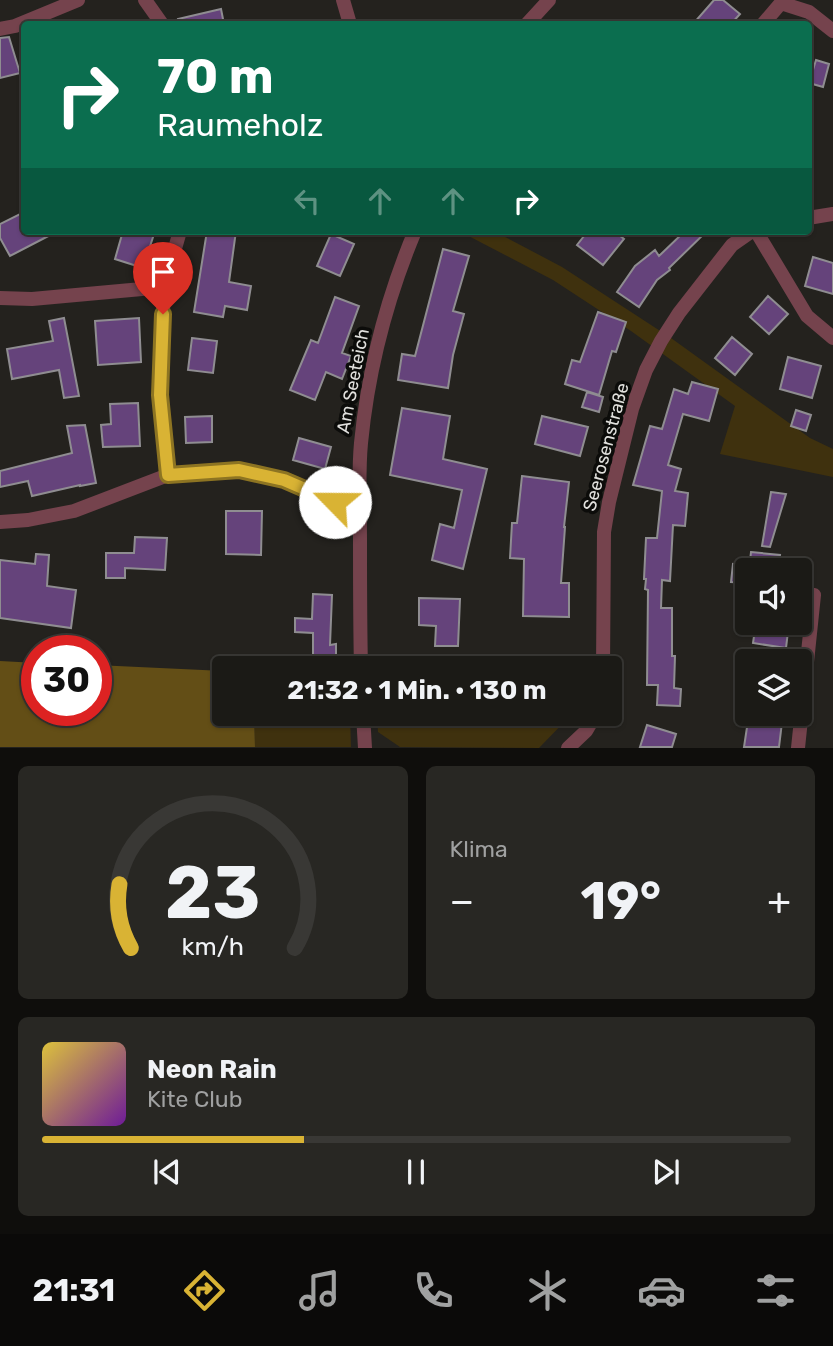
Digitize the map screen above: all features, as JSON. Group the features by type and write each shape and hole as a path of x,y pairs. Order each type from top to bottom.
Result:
{"street":[{"path":"27,21 78,0"},
{"path":"145,0 160,21"},
{"path":"344,0 349,21"},
{"path":"530,21 550,0"},
{"path":"766,21 781,3 809,12 833,31"},
{"path":"0,29 21,24"},
{"path":"812,217 833,214"},
{"path":"168,475 160,395 164,287 179,235"},
{"name":"Am Seeteich","path":"361,656 361,445 375,356 404,256 413,235"},
{"name":"Seerosenstraße","path":"603,656 604,532 632,409 646,370 679,313 732,245 748,235"},
{"path":"756,235 807,316 833,338"},
{"path":"0,298 32,299 164,287"},
{"path":"0,522 28,520 74,511 168,475 239,470 284,480 360,513"},
{"path":"798,747 814,595"},
{"path":"365,726 368,746"},
{"path":"568,747 589,726"}],"shaded area":[{"path":"467,235 502,235 562,267 671,338 810,438 833,449 833,477 720,454 735,406 631,331 553,280"},
{"path":"0,661 21,662 21,726 112,726 112,666 212,670 212,726 254,726 255,747 0,747"},
{"path":"254,726 350,726 351,747 255,747"},
{"path":"378,726 560,726 539,748 400,747 378,732"}],"building":[{"path":"714,0 723,0 740,14 734,21 696,21"},
{"path":"221,9 223,21 178,21"},
{"path":"9,37 20,73 0,78 0,38"},
{"path":"816,60 829,64 823,87 812,84"},
{"path":"21,214 21,235 50,235 10,256 0,238 0,224"},
{"path":"122,235 154,235 143,268 115,259"},
{"path":"206,235 235,235 229,282 251,286 247,310 225,306 223,317 194,312"},
{"path":"331,235 354,244 340,276 317,266"},
{"path":"585,235 619,235 624,239 603,265 577,245"},
{"path":"681,235 703,235 657,280 639,307 617,292 635,266 655,250 659,256"},
{"path":"443,249 469,256 453,311 464,314 448,388 398,380 402,354 415,356"},
{"path":"813,257 833,263 833,294 805,286"},
{"path":"768,296 788,314 769,334 750,317"},
{"path":"335,297 359,306 342,353 351,356 342,379 326,372 315,400 290,390 311,340 318,343"},
{"path":"598,312 626,322 616,352 612,351 599,395 565,384 572,360 580,362"},
{"path":"64,318 79,396 64,398 59,370 12,379 7,349 53,341 49,321"},
{"path":"139,318 141,362 98,365 95,321"},
{"path":"732,337 752,354 735,375 715,358"},
{"path":"192,338 217,341 213,373 188,370"},
{"path":"788,357 821,366 812,398 780,389"},
{"path":"692,382 718,389 709,421 683,414 668,465 681,469 675,491 688,493 685,526 673,525 670,581 662,580 661,608 672,608 674,688 681,689 680,706 657,705 658,685 647,685 648,590 645,589 644,579 646,538 657,538 662,491 633,485 650,426 662,429 674,389 688,394"},
{"path":"587,392 603,397 599,412 582,407"},
{"path":"138,403 140,446 103,447 101,425 111,424 110,404"},
{"path":"402,408 450,416 443,459 487,469 463,569 432,560 440,524 454,528 462,490 390,475"},
{"path":"796,410 811,415 806,431 791,426"},
{"path":"212,416 212,442 186,443 185,417"},
{"path":"542,416 588,427 580,456 535,444"},
{"path":"85,425 96,483 32,496 28,481 0,487 0,471 72,453 67,426"},
{"path":"299,438 331,447 325,469 293,460"},
{"path":"522,476 569,482 561,583 569,583 569,617 523,616 524,559 510,558 512,523 517,523"},
{"path":"771,492 786,494 770,547 762,546"},
{"path":"226,511 262,511 261,555 226,554"},
{"path":"135,537 167,538 165,570 125,568 125,578 106,578 106,553 134,553"},
{"path":"751,552 780,555 780,558 750,558"},
{"path":"36,554 49,555 47,586 76,590 71,628 0,618 0,560 35,564"},
{"path":"733,564 735,564 735,582 731,582"},
{"path":"313,594 332,595 330,645 336,644 336,656 313,656 313,633 295,632 295,618 312,619"},
{"path":"419,598 460,599 458,646 435,646 436,626 419,625"},
{"path":"754,635 788,635 786,648 753,643"},
{"path":"647,725 676,734 672,747 640,747"},
{"path":"747,726 782,726 779,747 744,747"}],"route":[{"path":"163,314 160,395 168,475 239,470 284,480 335,502"}]}
